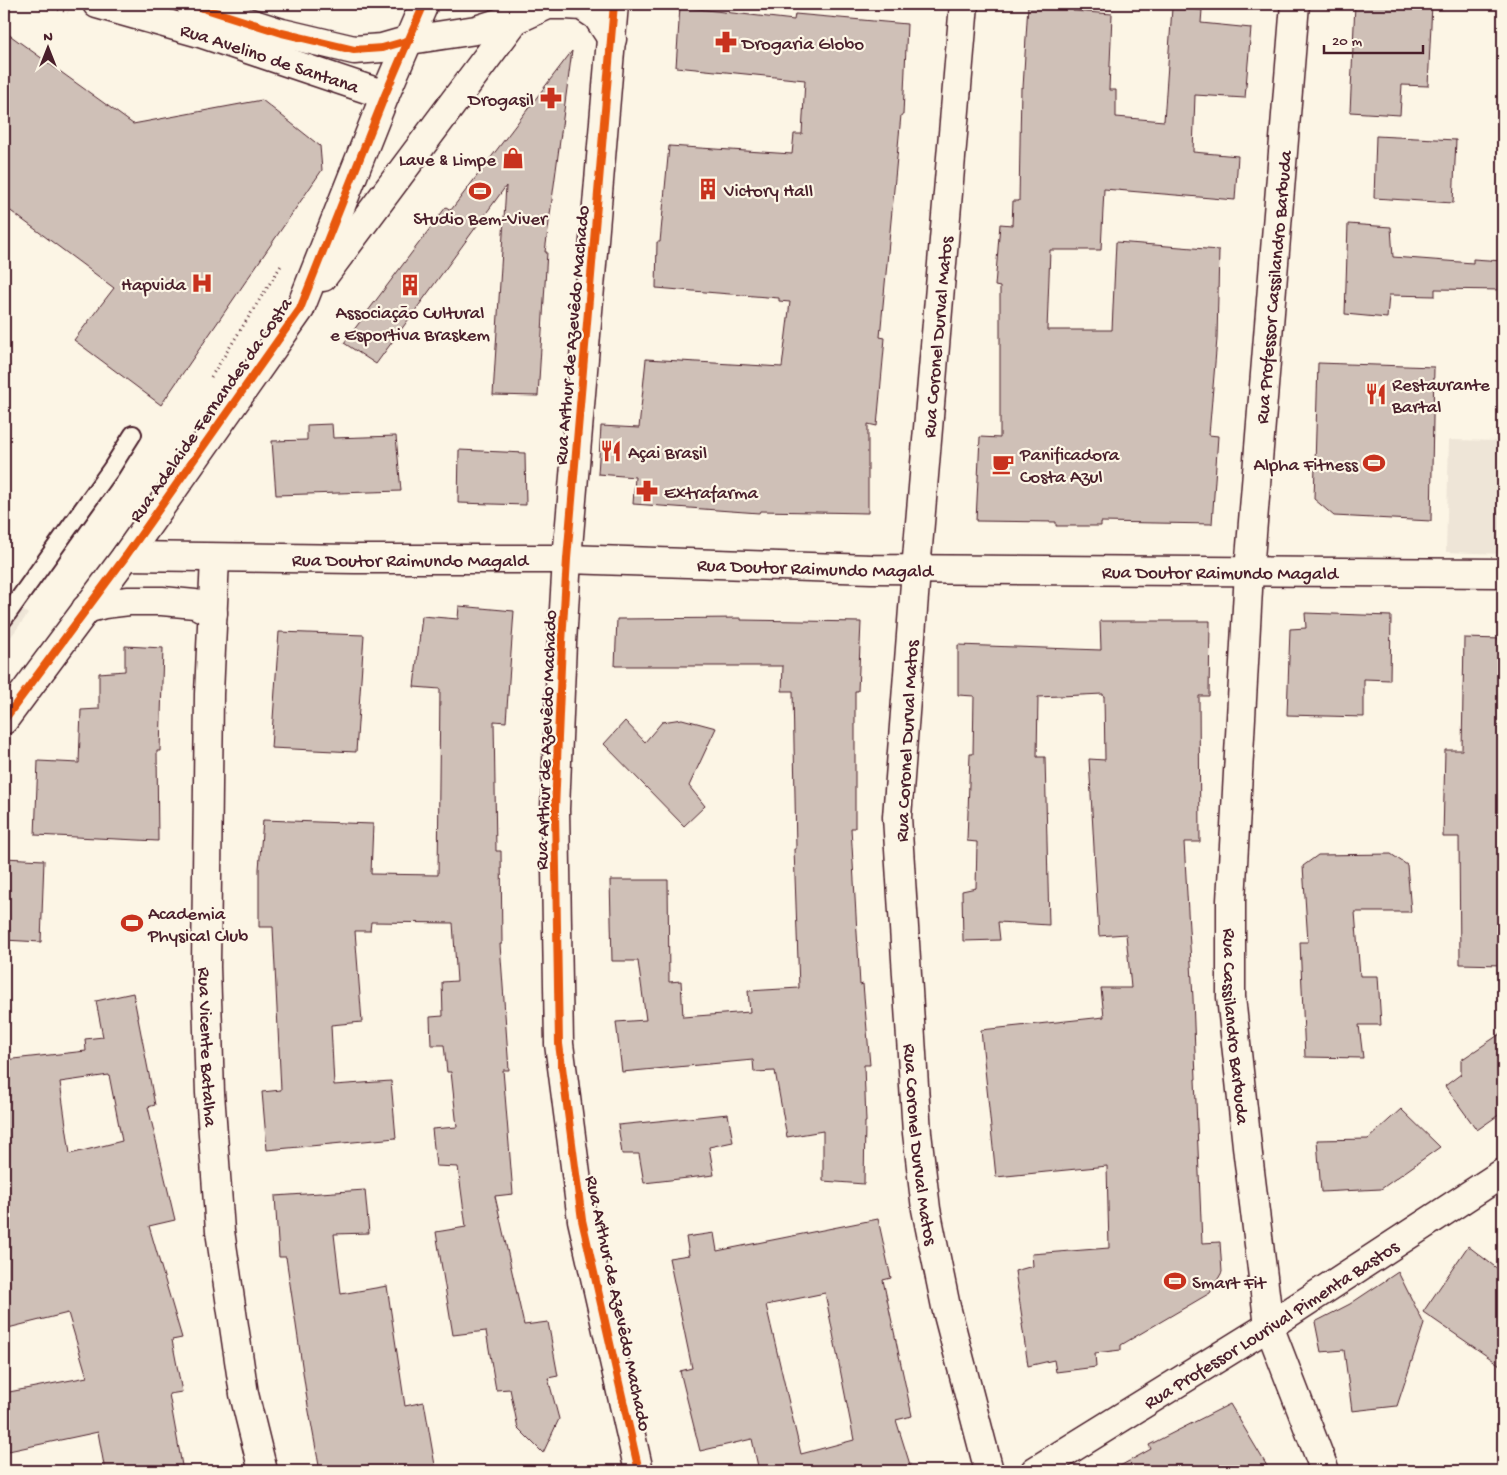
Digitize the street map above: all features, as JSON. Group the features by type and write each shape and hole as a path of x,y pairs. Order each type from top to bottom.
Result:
{"street":[{"name":"Rua Avelino de Santana","path":"190,4 232,10 282,32 354,50 382,48 410,40 476,30 531,13"},
{"name":"Rua Adelaide Fernandes da Costa","path":"4,720 126,556 300,309 424,4"},
{"name":"Rua Arthur de Azevêdo Machado","path":"614,4 567,559 555,809 560,1044 582,1220 639,1471"},
{"name":"Rua Coronel Durval Matos","path":"964,4 897,818 917,1133 926,1209 946,1308 989,1471"},
{"name":"Rua Professor Cassilandro Barbuda","path":"1249,571 1295,4"},
{"path":"300,309 515,20 548,5 582,6 597,16 612,39"},
{"name":"Rua Avelino de Santana","path":"86,9 200,33 386,95"},
{"name":"Rua Doutor Raimundo Magald","path":"126,556 567,559 916,570 1503,573"},
{"name":"Rua Vicente Batalha","path":"215,558 209,694 206,967 210,1093 220,1230 244,1394 263,1471"},
{"name":"Rua Cassilandro Barbuda","path":"1249,571 1231,901 1231,996 1269,1326 1325,1471"},
{"path":"86,609 104,604 129,601 162,600 195,604 212,613"},
{"name":"Rua Professor Lourival Pimenta Bastos","path":"1034,1471 1269,1326 1503,1173"}],"lane":[{"path":"4,619 111,469 133,434"}],"path":[{"path":"40,4 86,9"},
{"path":"208,382 284,261"}],"shaded area":[{"path":"1449,440 1503,441 1503,554 1446,552"},
{"path":"4,596 28,614 4,646"}],"building":[{"path":"1028,4 1073,4 1073,11 1112,14 1109,90 1116,90 1116,117 1164,121 1172,8 1202,10 1201,23 1251,28 1245,98 1195,95 1193,152 1238,156 1235,200 1104,189 1101,250 1050,250 1047,330 1112,330 1116,242 1219,250 1217,339 1209,435 1218,436 1212,524 1101,522 1101,526 1056,526 1056,522 976,521 980,437 1000,438 1000,287 995,286 1000,224 1012,225 1013,201 1019,201 1021,87 1023,88"},
{"path":"1355,4 1432,4 1428,86 1402,85 1400,115 1350,112"},
{"path":"680,7 794,20 795,14 907,24 903,115 901,115 880,337 885,338 877,426 868,424 868,513 760,511 759,513 633,504 635,477 598,474 601,426 639,428 646,359 782,367 790,302 779,301 779,298 656,288 657,242 660,242 669,146 792,154 794,134 802,134 805,80 676,67"},
{"path":"4,31 133,124 262,100 320,146 322,170 161,405 74,340 114,288 4,206"},
{"path":"572,51 545,252 547,252 538,396 493,395 506,186 376,364 344,343 446,207 451,210"},
{"path":"1376,136 1456,140 1453,203 1374,198"},
{"path":"1348,224 1391,227 1393,257 1473,263 1473,259 1503,261 1503,290 1435,289 1435,296 1389,295 1387,318 1345,314"},
{"name":"Alpha Fitness","path":"1318,363 1434,367 1431,521 1334,516 1314,499"},
{"path":"332,424 333,438 396,436 401,491 276,495 272,441 307,440 307,425"},
{"path":"459,450 525,453 526,505 458,503"},
{"path":"459,606 514,611 506,722 494,721 496,851 501,851 502,944 500,944 509,1070 503,1070 513,1194 495,1196 524,1325 548,1322 558,1376 548,1378 559,1419 543,1453 518,1428 510,1389 496,1390 486,1331 453,1335 436,1232 466,1227 458,1167 436,1166 432,1129 457,1127 451,1072 447,1072 444,1045 431,1045 430,1017 443,1016 442,982 457,981 453,923 371,922 370,931 355,931 362,1022 331,1025 334,1085 391,1081 396,1138 267,1150 262,1092 281,1090 273,927 259,927 259,869 263,820 373,824 371,874 438,875 440,689 414,687 422,616 458,619"},
{"path":"1305,613 1391,616 1390,680 1364,679 1364,717 1287,715 1290,629 1306,628"},
{"path":"741,618 741,620 861,622 858,691 855,691 855,828 851,828 860,985 863,984 870,1065 864,1065 866,1122 864,1184 823,1181 823,1131 787,1137 775,1071 754,1072 753,1060 622,1072 616,1022 646,1020 638,961 612,961 610,880 668,880 669,982 681,981 683,1017 750,1012 748,991 799,988 794,849 796,849 793,691 782,691 783,666 615,666 617,619"},
{"path":"1100,621 1210,621 1209,696 1199,696 1200,842 1184,842 1193,998 1202,1243 1220,1242 1222,1272 1210,1293 1121,1345 1121,1350 1095,1353 1096,1367 1056,1372 1054,1360 1028,1366 1015,1271 1033,1266 1032,1254 1109,1248 1107,1166 996,1177 981,1030 1104,1017 1101,988 1131,988 1126,934 1099,936 1089,759 1105,760 1104,696 1103,694 1038,697 1037,757 1045,757 1049,925 998,922 1000,940 963,941 962,891 976,888 977,842 967,841 970,754 973,754 974,696 958,695 958,645 1101,650"},
{"path":"279,632 364,635 356,752 271,748"},
{"path":"1464,638 1503,639 1503,965 1460,964 1459,837 1443,837 1445,750 1462,750"},
{"path":"125,646 163,648 160,751 157,751 158,841 35,835 38,761 79,763 81,710 99,709 99,673 125,671"},
{"path":"682,719 716,728 689,786 705,806 684,826 604,744 625,721 645,742 662,722"},
{"path":"1391,854 1407,865 1411,912 1355,912 1360,976 1378,976 1381,1025 1359,1025 1363,1058 1305,1057 1300,942 1308,942 1303,866 1318,855"},
{"path":"4,858 44,860 41,942 4,940"},
{"path":"133,993 155,1105 148,1107 175,1220 149,1226 182,1338 172,1340 182,1392 169,1394 183,1471 105,1471 98,1432 4,1452 4,1393 87,1377 68,1313 4,1329 4,1060 86,1051 85,1039 103,1037 96,1001","holes":["109,1075 122,1141 70,1154 60,1082"]},
{"path":"1503,1032 1503,1112 1477,1130 1445,1086 1461,1074 1461,1060"},
{"path":"1401,1109 1440,1147 1381,1189 1321,1192 1317,1140 1368,1139"},
{"path":"728,1114 733,1142 709,1147 714,1175 644,1183 639,1154 622,1154 618,1125"},
{"path":"365,1190 369,1233 334,1234 341,1294 387,1286 405,1406 424,1402 436,1471 320,1471 308,1406 286,1257 279,1257 275,1196"},
{"path":"878,1219 891,1278 883,1280 912,1416 896,1420 912,1471 759,1471 752,1439 700,1451 680,1371 692,1368 669,1258 689,1255 686,1237 714,1233 717,1251","holes":["825,1293 854,1440 801,1454 766,1305"]},
{"path":"1468,1246 1503,1273 1503,1367 1423,1312"},
{"path":"1398,1272 1424,1324 1397,1406 1352,1411 1344,1350 1321,1352 1315,1322 1350,1304"},
{"path":"1230,1404 1270,1471 1111,1471 1151,1449 1149,1445"}],"cycle path":[{"path":"190,4 282,33 354,50 382,48 410,40"},
{"path":"4,720 126,556 300,309 385,95 424,4"},
{"path":"614,4 567,559 562,643 555,809 559,1044 582,1220 639,1471"}],"place":[{"name":"Drogaria Globo","path":"726,42"},
{"name":"Drogasil","path":"551,98"},
{"name":"Lave & Limpe","path":"513,158"},
{"name":"Victory Hall","path":"708,189"},
{"name":"Studio Bem-Viver","path":"480,191"},
{"name":"Hapvida","path":"202,283"},
{"name":"Associação Cultural e Esportiva Braskem","path":"410,285"},
{"name":"Restaurante Bartal","path":"1376,394"},
{"name":"Açai Brasil","path":"611,451"},
{"name":"Alpha Fitness","path":"1374,463"},
{"name":"Panificadora Costa Azul","path":"1003,464"},
{"name":"Extrafarma","path":"647,491"},
{"name":"Academia Physical Club","path":"132,923"},
{"name":"Smart Fit","path":"1175,1281"}]}
